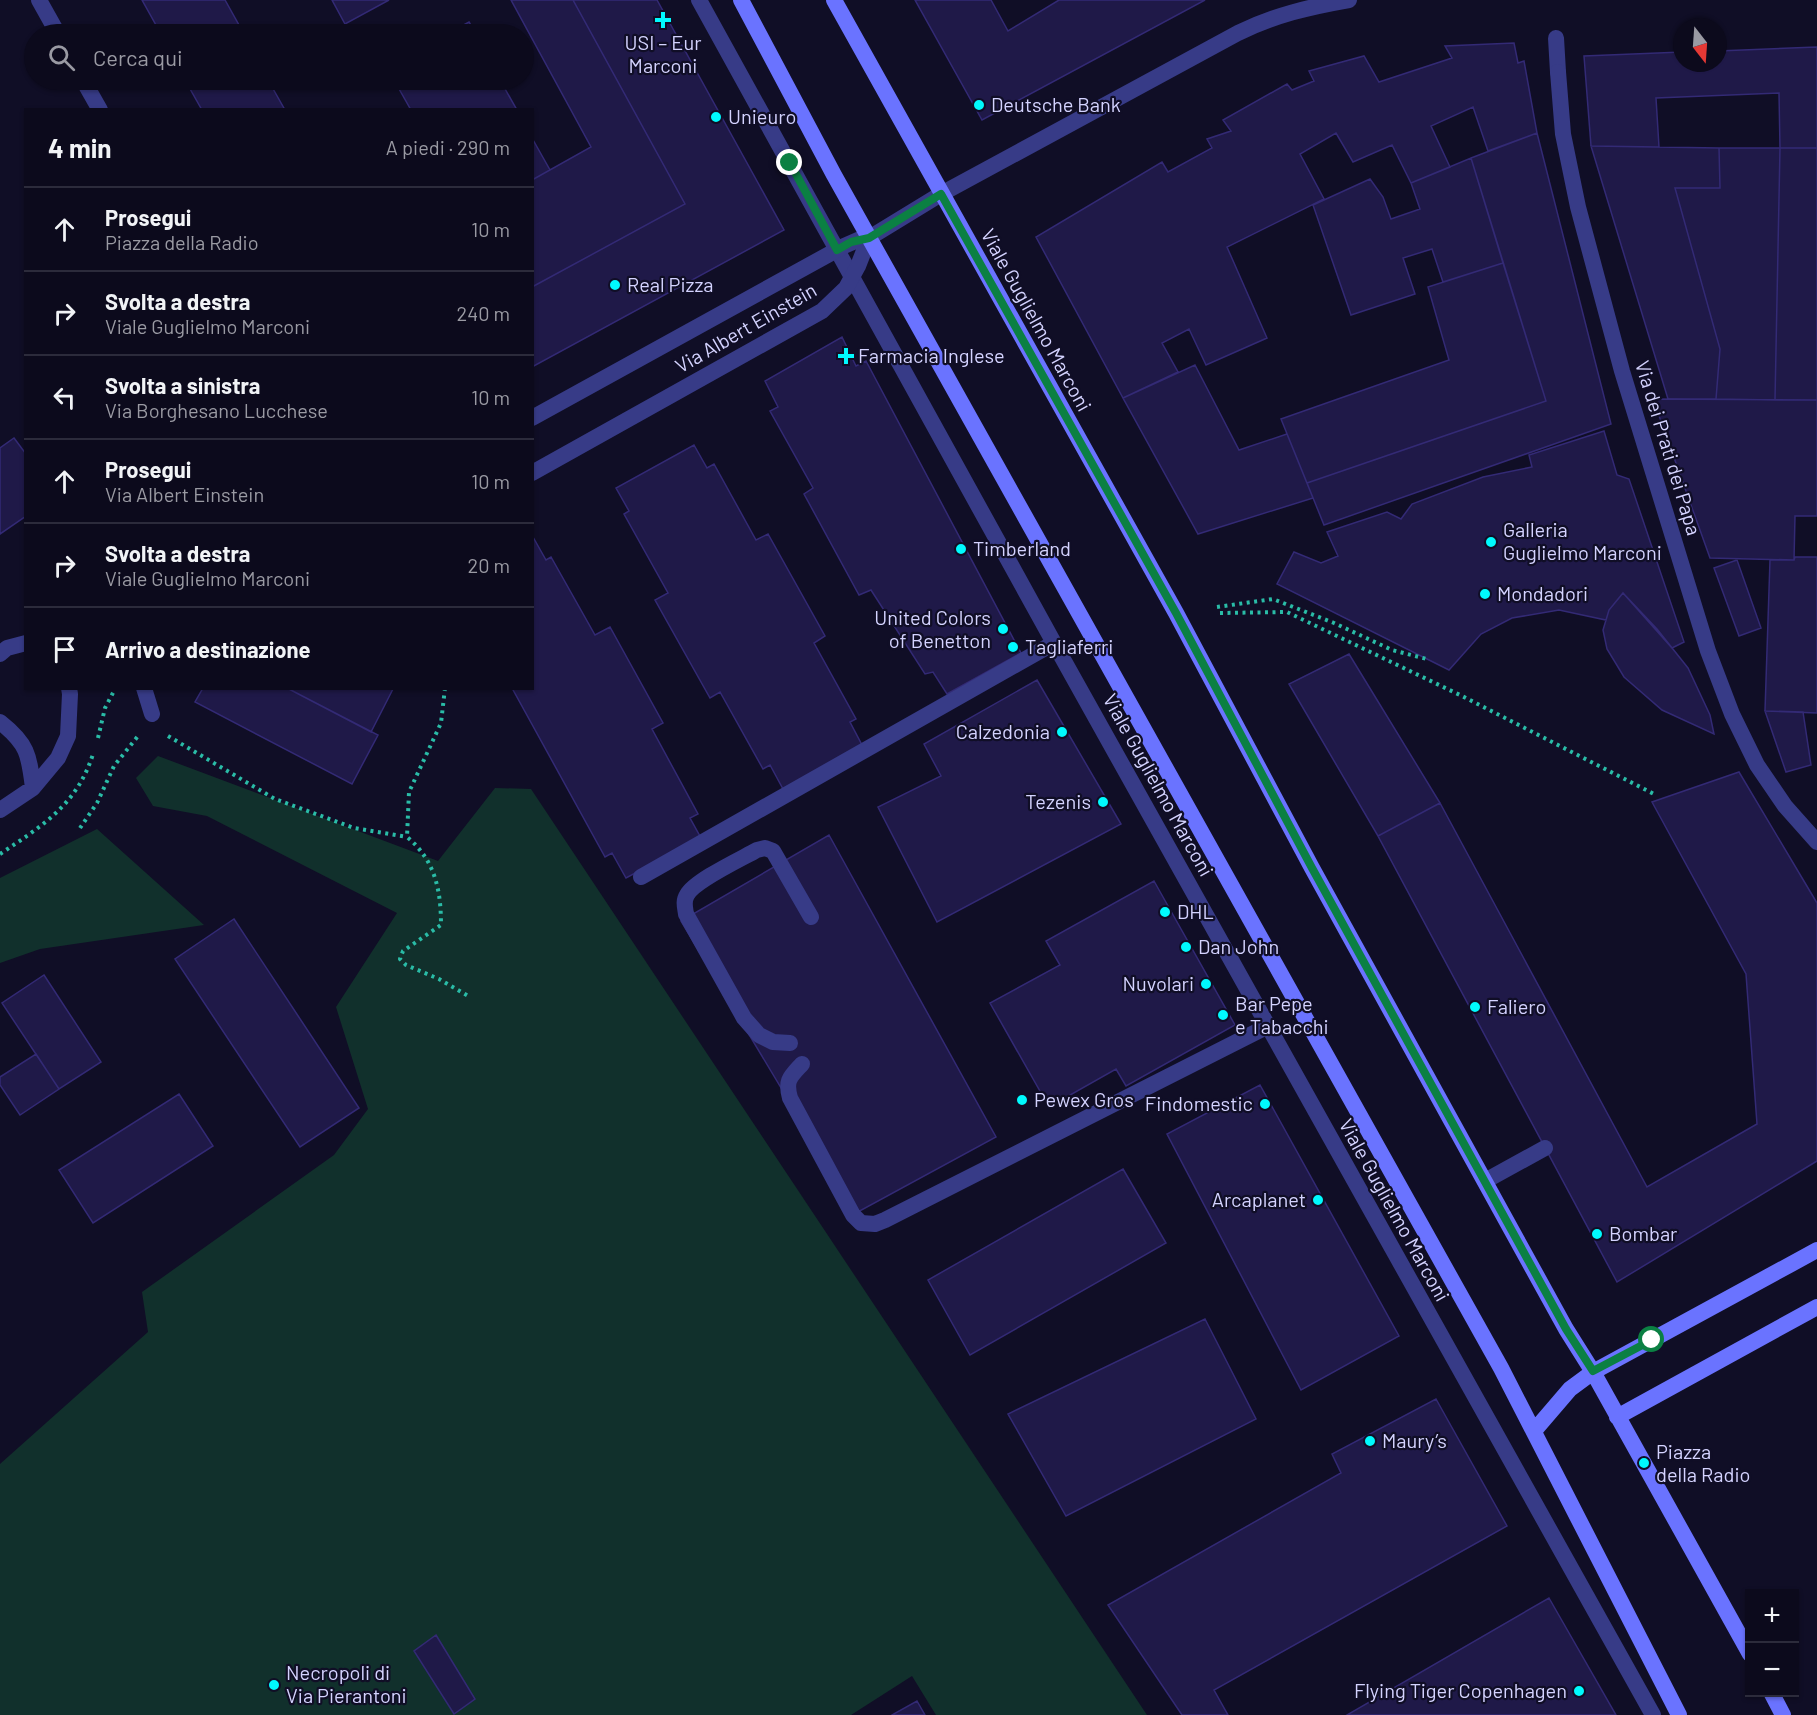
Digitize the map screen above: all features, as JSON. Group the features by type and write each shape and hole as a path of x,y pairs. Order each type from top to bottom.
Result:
{"main road":[{"name":"Viale Guglielmo Marconi","path":"741,0 869,238 1478,1326 1534,1431"},
{"name":"Viale Guglielmo Marconi","path":"834,0 1176,613 1312,868 1566,1329 1593,1371 1617,1417"},
{"path":"1679,1715 1534,1431 1570,1389 1593,1371 1817,1250"},
{"path":"1745,1647 1617,1417 1817,1307"},
{"path":"1774,1697 1783,1715"}],"street":[{"path":"39,0 52,24"},
{"name":"Viale Guglielmo Marconi","path":"699,0 1054,643 1653,1715"},
{"path":"869,238 941,194 1253,26 1299,9 1349,0"},
{"name":"Via dei Prati dei Papa","path":"1556,38 1563,134 1578,207 1622,371 1708,651 1732,714 1757,765 1785,806 1817,842"},
{"path":"89,90 99,108"},
{"name":"Via Albert Einstein","path":"534,417 851,242 869,238"},
{"name":"Via Albert Einstein","path":"534,472 822,310 846,288 869,238"},
{"path":"641,877 1054,643"},
{"path":"0,654 7,648 24,644"},
{"path":"0,810 33,788 58,758 68,736 72,690"},
{"path":"145,690 152,714"},
{"path":"0,722 21,742 29,757 33,788"},
{"path":"790,1043 773,1042 759,1035 744,1018 686,914 684,902 687,894 697,884 757,850 765,848 773,851 811,917"},
{"path":"802,1064 789,1078 787,1088 790,1098 853,1215 861,1223 875,1224 1268,1026"},
{"path":"1485,1181 1545,1148"}],"path":[{"path":"1217,607 1273,599 1334,623 1392,650 1427,659"},
{"path":"1220,613 1287,612 1462,696 1654,794"},
{"path":"98,741 105,708 114,690"},
{"path":"407,837 410,792 441,723 445,690"},
{"path":"80,828 97,803 114,766 132,745 152,714 169,738 275,799 354,828 407,837 421,848 438,884 441,925 403,951 400,959 406,965 439,979 470,997"}],"green space":[{"path":"158,756 438,861 495,788 531,789 1147,1715 936,1715 912,1676 851,1715 0,1715 0,1464 148,1332 142,1292 334,1155 368,1109 336,1007 397,913 207,816 153,806 136,778"},
{"path":"97,829 204,925 40,949 0,963 0,878"}],"building":[{"path":"142,0 225,0 238,24 155,24"},
{"path":"332,0 389,0 345,24"},
{"path":"511,0 573,0 685,204 534,286 534,179 591,147 534,42 534,24 524,24"},
{"path":"573,0 657,0 784,230 534,366 534,286 685,204"},
{"path":"915,0 991,0 1008,31 1059,0 1205,0 982,120"},
{"path":"1514,43 1518,63 1524,61 1537,133 1488,151 1473,107 1431,126 1450,167 1411,183 1392,145 1353,162 1336,133 1300,154 1324,199 1227,247 1267,338 1206,365 1189,329 1162,343 1178,372 1123,398 1036,237 1162,162 1168,172 1212,148 1207,139 1231,131 1223,120 1287,84 1292,90 1314,81 1309,71 1364,56 1379,82 1452,58 1445,46"},
{"path":"1817,47 1817,148 1780,148 1779,93 1656,98 1659,147 1591,146 1584,56 1673,52 1673,72 1727,72 1727,51"},
{"path":"191,90 274,90 284,108 201,108"},
{"path":"400,90 506,90 516,108 410,108"},
{"path":"1537,133 1611,424 1324,525 1307,483 1546,401 1471,158"},
{"path":"534,142 550,170 534,179"},
{"path":"1591,146 1719,148 1720,188 1675,188 1720,349 1716,399 1668,399"},
{"path":"1719,148 1780,148 1775,400 1716,399 1720,349 1675,188 1720,188"},
{"path":"1780,148 1817,148 1817,400 1775,400"},
{"path":"1471,158 1503,263 1443,282 1432,249 1403,258 1415,294 1351,315 1313,205 1370,179 1383,197 1391,219 1420,209 1411,183"},
{"path":"1503,263 1546,401 1307,483 1281,419 1449,360 1428,287"},
{"path":"842,337 856,366 866,361 1021,653 947,694 933,672 925,674 871,590 859,595 804,494 813,488 770,411 778,407 765,381"},
{"path":"1195,365 1239,450 1287,434 1313,498 1198,534 1123,398"},
{"path":"1653,399 1817,400 1817,516 1795,516 1794,560 1710,558"},
{"name":"Galleria Guglielmo Marconi","path":"1604,431 1617,475 1629,479 1684,642 1672,648 1623,593 1609,610 1606,620 1559,610 1512,618 1481,634 1449,670 1277,584 1294,552 1321,563 1338,556 1327,532 1387,512 1401,519 1412,504 1483,477 1532,467 1529,455"},
{"path":"14,438 24,451 24,517 0,534 0,448"},
{"path":"694,445 707,468 714,464 756,540 768,534 825,636 814,643 856,719 850,722 862,745 783,789 770,765 763,769 720,692 710,698 655,600 668,593 624,514 629,511 616,488"},
{"path":"534,539 546,560 551,557 595,635 610,627 663,723 652,729 698,814 690,818 701,838 626,878 612,853 605,857 513,690 534,690"},
{"path":"1795,557 1817,557 1817,713 1765,711 1770,560 1794,560"},
{"path":"1737,560 1761,628 1739,636 1714,568"},
{"path":"1623,593 1657,629 1688,668 1710,715 1714,734 1662,710 1624,677 1607,649 1603,630 1609,610"},
{"path":"1349,654 1440,803 1378,836 1289,684"},
{"path":"1037,680 1121,824 937,922 878,807 941,776 924,744"},
{"path":"202,690 291,690 378,735 352,784 195,702"},
{"path":"291,690 392,690 371,732"},
{"path":"1765,711 1803,712 1811,765 1786,772"},
{"path":"1739,772 1817,903 1817,1161 1617,1282 1378,836 1440,803 1647,1187 1757,1124 1746,974 1652,802"},
{"path":"829,835 996,1137 856,1213 681,921"},
{"path":"1154,881 1235,1025 1126,1086 1116,1069 1049,1107 990,1003 1060,965 1046,941"},
{"path":"234,919 359,1108 300,1147 175,959"},
{"path":"44,975 101,1062 59,1089 2,1003"},
{"path":"36,1054 59,1089 20,1115 0,1085 0,1077"},
{"path":"1260,1085 1399,1336 1301,1390 1167,1134"},
{"path":"179,1094 213,1146 93,1223 59,1170"},
{"path":"1123,1169 1166,1243 970,1355 928,1280"},
{"path":"1205,1319 1256,1419 1066,1516 1008,1414"},
{"path":"1436,1399 1507,1526 1214,1690 1228,1715 1182,1715 1108,1605 1341,1473 1332,1454"},
{"path":"1549,1598 1616,1715 1347,1715"},
{"path":"436,1635 475,1699 454,1714 414,1651"},
{"path":"917,1701 925,1715 892,1715"}],"place":[{"name":"USI – Eur Marconi","path":"663,20"},
{"name":"Deutsche Bank","path":"979,105"},
{"name":"Unieuro","path":"716,117"},
{"name":"Real Pizza","path":"615,285"},
{"name":"Farmacia Inglese","path":"846,356"},
{"name":"Galleria Guglielmo Marconi","path":"1491,542"},
{"name":"Timberland","path":"961,549"},
{"name":"Mondadori","path":"1485,594"},
{"name":"United Colors of Benetton","path":"1003,629"},
{"name":"Tagliaferri","path":"1013,647"},
{"name":"Calzedonia","path":"1062,732"},
{"name":"Tezenis","path":"1103,802"},
{"name":"DHL","path":"1165,912"},
{"name":"Dan John","path":"1186,947"},
{"name":"Nuvolari","path":"1206,984"},
{"name":"Faliero","path":"1475,1007"},
{"name":"Bar Pepe e Tabacchi","path":"1223,1015"},
{"name":"Pewex Gros","path":"1022,1100"},
{"name":"Findomestic","path":"1265,1104"},
{"name":"Arcaplanet","path":"1318,1200"},
{"name":"Bombar","path":"1597,1234"},
{"name":"Maury’s","path":"1370,1441"},
{"name":"Piazza della Radio","path":"1644,1463"},
{"name":"Necropoli di Via Pierantoni","path":"274,1685"},
{"name":"Flying Tiger Copenhagen","path":"1579,1691"}],"route":[{"path":"790,163 837,250 851,242 869,238 941,194 1176,613 1312,868 1566,1329 1593,1371 1652,1340"}]}
